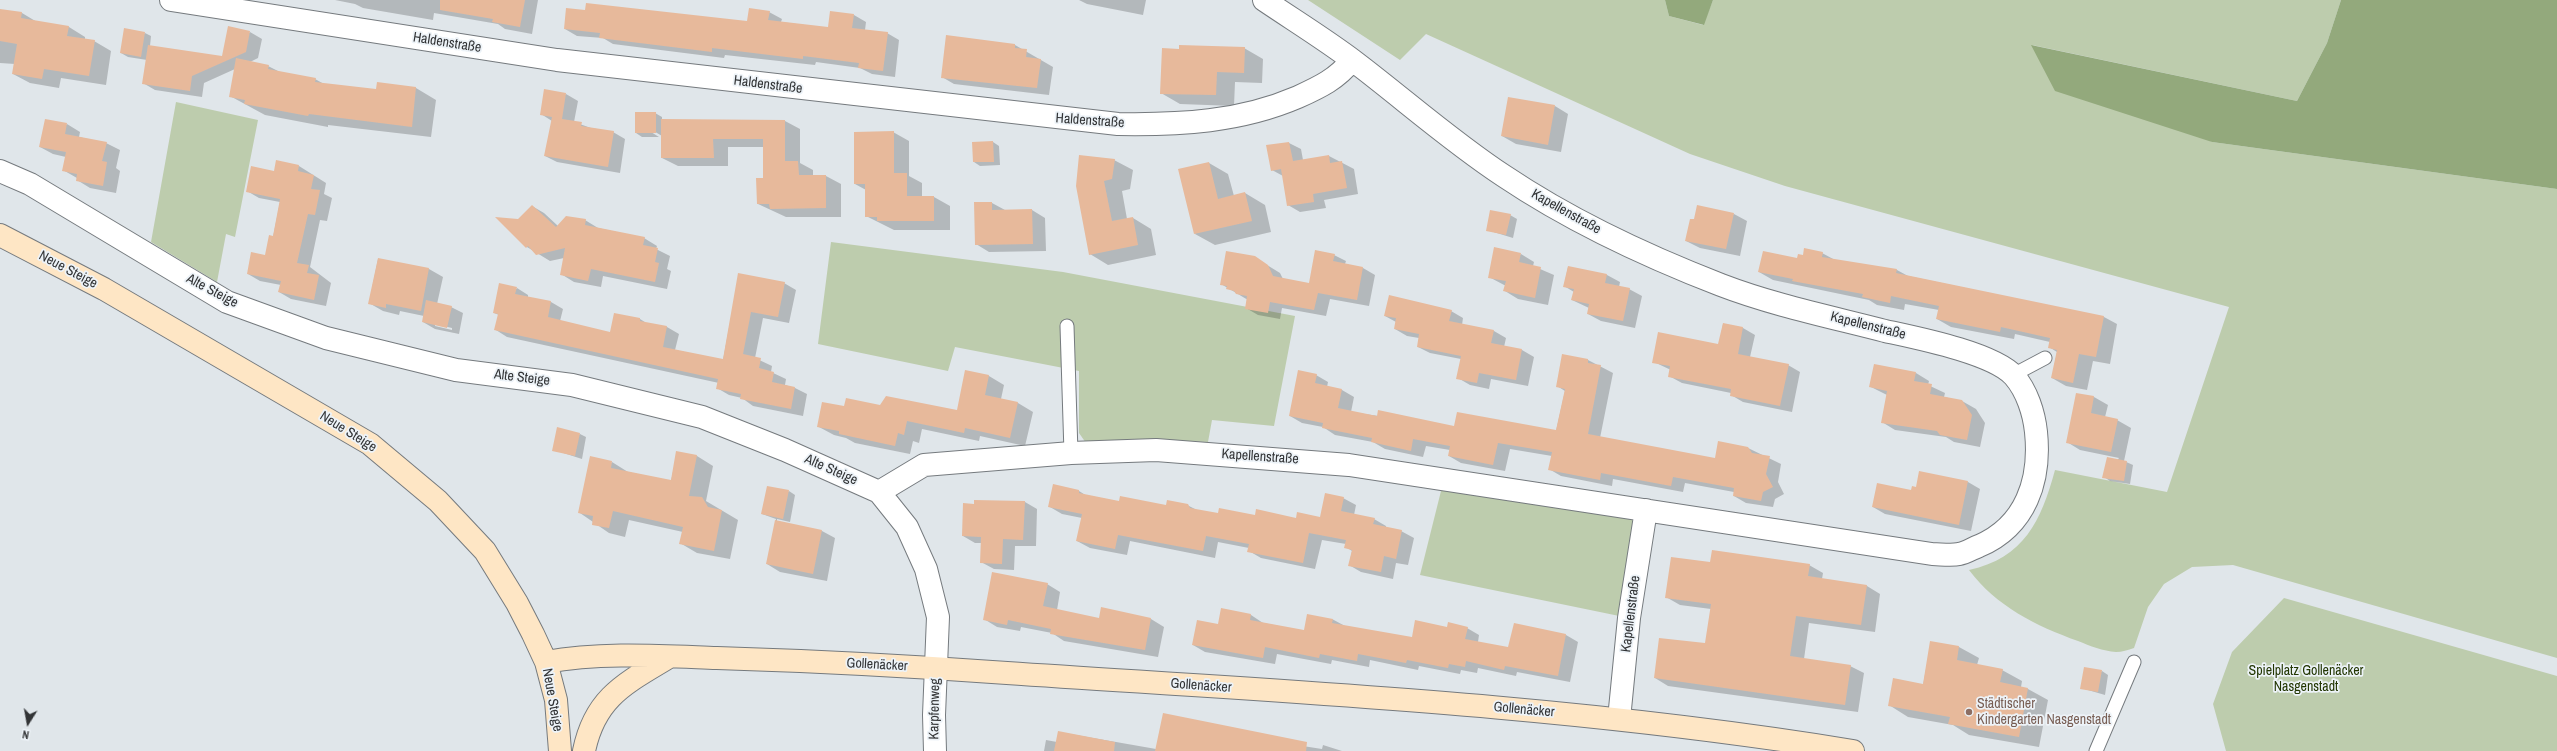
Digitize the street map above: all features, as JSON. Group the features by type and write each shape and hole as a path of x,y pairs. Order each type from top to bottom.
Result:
{"street":[{"name":"Haldenstraße","path":"171,0 551,59 1118,124 1175,124 1226,119 1278,106 1324,86 1341,74 1352,60"},
{"name":"Kapellenstraße","path":"879,492 924,465 1071,453 1156,450 1312,461 1932,554 1959,555 1990,542 2016,520 2028,502 2035,480 2038,454 2035,422 2026,395 2014,375 1988,360 1940,344 1810,312 1723,286 1640,252 1537,198 1506,178 1461,146 1352,60 1264,0"},
{"name":"Alte Steige","path":"0,171 30,184 227,302 326,338 456,370 572,385 702,417 785,450 879,492 907,527 926,569 938,617 936,668"},
{"name":"Neue Steige","path":"0,235 104,289 370,444 438,501 485,551 518,602 546,662 556,700 560,751"},
{"name":"Kapellenstraße","path":"1619,719 1629,618 1646,510"},
{"name":"Gollenäcker","path":"546,662 569,658 670,657 936,668 1434,702 1619,719 1783,740 1853,751"},
{"path":"584,751 597,712 622,685 670,657"},
{"name":"Karpfenweg","path":"935,751 936,668"}],"lane":[{"path":"1067,326 1071,453"},
{"path":"2014,375 2045,358"},
{"path":"2096,751 2134,662"}],"green space":[{"path":"1308,0 1665,0 1669,16 1703,25 1713,0 2341,0 2327,43 2297,101 2032,45 2212,142 2557,189 2557,658 2233,565 2192,567 2164,584 2148,607 2134,648 2120,652 2106,651 2047,629 2004,604 1980,583 1969,570 1988,564 2017,547 2036,521 2050,488 2055,470 2167,492 2229,307 1785,186 1690,154 1426,34 1400,60"},
{"path":"1665,0 1713,0 1704,25 1669,16"},
{"path":"2341,0 2557,0 2557,189 2212,142 2055,91 2031,45 2297,101 2327,43"},
{"path":"176,102 258,120 235,237 226,234 217,282 151,242"},
{"path":"831,242 1063,272 1295,316 1274,426 1212,420 1208,442 1151,440 1086,443 1079,433 1079,371 955,347 948,371 818,344"},
{"path":"1444,479 1646,510 1629,618 1420,575"},
{"name":"Spielplatz Gollenäcker Nasgenstadt","path":"2284,598 2557,676 2557,751 2226,751 2213,704 2232,652"}],"building":[{"path":"440,0 525,0 520,27 492,22 493,19 440,10"},
{"path":"586,3 747,21 749,8 770,11 768,20 828,27 830,11 854,14 852,28 888,32 883,71 858,68 859,63 803,56 803,59 712,48 712,52 599,38 600,33 564,29 566,8 585,10"},
{"path":"0,9 22,12 21,18 69,26 67,36 95,40 89,76 44,69 42,79 12,74 17,44 0,41"},
{"path":"228,26 250,31 246,52 192,76 190,91 142,84 148,45 222,56"},
{"path":"124,28 145,32 141,57 120,53"},
{"path":"946,35 1015,44 1015,48 1027,49 1026,57 1041,59 1037,88 941,78"},
{"path":"1179,45 1245,47 1244,73 1217,72 1216,95 1160,94 1162,48 1179,49"},
{"path":"236,58 269,65 268,69 316,78 315,82 376,89 377,82 416,87 412,127 309,114 308,116 244,104 245,100 229,97"},
{"path":"544,89 566,93 562,119 582,122 581,126 614,131 608,167 544,156 552,117 540,115"},
{"path":"1508,97 1555,105 1548,145 1501,136"},
{"path":"635,112 656,112 656,133 635,133"},
{"path":"45,119 67,123 65,134 107,142 102,161 107,162 103,186 76,181 77,174 62,171 66,152 39,147"},
{"path":"661,119 785,120 785,161 798,161 799,175 826,175 826,208 770,209 769,204 757,204 756,178 763,178 763,139 713,139 714,158 661,158"},
{"path":"894,131 894,173 907,173 907,196 934,196 934,221 877,221 877,217 865,217 865,184 854,184 854,132"},
{"path":"993,141 994,162 973,162 972,142"},
{"path":"1289,142 1293,161 1329,155 1330,163 1342,161 1347,188 1313,194 1314,202 1287,206 1281,169 1271,171 1266,145"},
{"path":"1079,155 1115,159 1112,179 1104,181 1112,221 1133,217 1138,245 1089,255 1076,186"},
{"path":"276,160 299,165 298,171 314,175 311,189 320,190 315,215 308,214 297,263 309,265 307,273 319,275 314,300 278,292 281,281 247,274 251,252 265,255 269,235 273,236 280,199 246,192 251,166 274,171"},
{"path":"1209,162 1218,199 1245,192 1252,221 1194,234 1178,169"},
{"path":"974,202 992,202 992,210 1032,209 1033,244 975,245"},
{"path":"532,205 556,227 566,216 586,219 585,225 645,237 643,245 658,248 655,262 659,263 655,282 591,269 588,281 560,275 565,248 536,255 528,246 526,248 495,217 518,219"},
{"path":"1697,205 1734,213 1726,249 1685,241 1690,219 1694,219"},
{"path":"1490,210 1511,214 1506,235 1486,231"},
{"path":"1494,247 1521,253 1519,262 1541,267 1535,298 1503,291 1506,281 1488,278"},
{"path":"1804,248 1823,252 1822,257 1897,269 1896,273 2104,316 2096,357 2079,354 2073,383 2051,378 2057,350 2048,348 2050,338 2001,327 2000,332 1936,319 1939,306 1891,296 1890,303 1862,297 1863,294 1792,281 1793,279 1758,272 1763,251 1797,258 1798,254 1803,255"},
{"path":"1315,250 1335,254 1333,261 1363,267 1357,300 1318,293 1314,310 1270,302 1268,313 1245,309 1247,296 1236,294 1234,291 1226,289 1227,286 1220,285 1226,251 1255,256 1268,265 1273,276 1309,283"},
{"path":"378,258 429,268 421,311 386,304 386,308 368,304"},
{"path":"1568,266 1607,274 1605,283 1630,288 1623,321 1587,314 1589,304 1571,300 1574,289 1563,287"},
{"path":"738,273 785,282 778,317 751,312 743,354 761,358 759,368 774,372 772,382 795,387 791,409 740,399 741,394 716,389 718,379 494,330 498,314 493,313 499,283 517,287 515,294 551,301 548,317 610,332 614,313 640,318 640,321 667,326 663,347 723,359"},
{"path":"1389,295 1452,310 1449,321 1494,330 1491,343 1522,349 1516,380 1479,373 1477,383 1456,379 1461,356 1417,347 1419,334 1394,329 1396,318 1384,316"},
{"path":"426,300 452,306 447,328 422,322"},
{"path":"1723,323 1743,327 1738,354 1789,364 1780,406 1730,396 1731,389 1668,377 1670,366 1652,363 1658,332 1718,344"},
{"path":"1562,354 1588,359 1588,363 1601,365 1588,434 1715,458 1718,441 1748,447 1752,453 1770,456 1766,474 1773,487 1763,492 1761,501 1733,496 1734,488 1673,477 1671,486 1601,473 1600,480 1548,470 1552,452 1498,443 1493,465 1448,456 1450,446 1413,439 1411,451 1371,442 1372,438 1322,428 1323,423 1289,416 1298,370 1317,374 1315,383 1342,389 1338,408 1377,416 1378,410 1454,426 1457,412 1556,430 1565,389 1556,387"},
{"path":"1874,364 1916,372 1914,381 1932,384 1930,394 1962,400 1972,415 1967,440 1940,435 1937,431 1881,423 1887,391 1869,387"},
{"path":"965,370 989,375 985,395 1018,402 1010,438 965,428 964,433 907,421 904,435 898,433 895,446 839,434 839,431 817,427 822,402 844,406 846,398 880,405 886,396 957,410"},
{"path":"2076,393 2094,396 2091,413 2118,419 2111,452 2066,443"},
{"path":"557,427 580,433 575,456 552,451"},
{"path":"676,451 697,455 689,496 702,497 708,507 722,510 714,551 679,544 683,527 613,511 609,528 592,525 593,516 578,513 590,456 612,461 611,468 671,480"},
{"path":"2107,457 2127,461 2124,481 2102,478"},
{"path":"1919,471 1968,481 1959,525 1872,507 1877,483 1911,490 1912,486 1916,487"},
{"path":"1053,484 1079,490 1079,493 1119,501 1120,496 1166,505 1167,500 1188,504 1190,508 1218,513 1219,508 1255,515 1256,509 1296,518 1297,512 1320,517 1325,493 1344,497 1341,511 1375,518 1373,524 1402,530 1396,559 1384,556 1381,572 1348,566 1352,550 1344,548 1346,540 1309,533 1303,563 1247,552 1249,544 1206,536 1203,551 1118,535 1115,549 1076,541 1082,514 1048,507"},
{"path":"767,486 789,490 783,519 761,514"},
{"path":"974,500 1025,501 1023,540 1003,539 1002,564 980,563 981,537 962,536 963,503 974,504"},
{"path":"775,520 822,530 813,574 766,564"},
{"path":"1712,550 1810,564 1808,576 1867,585 1861,625 1796,616 1790,656 1851,665 1845,705 1654,678 1659,638 1705,643 1711,604 1665,598 1671,557 1710,562"},
{"path":"992,572 1048,583 1043,606 1099,618 1101,607 1151,618 1145,650 1050,634 1051,629 1008,620 1007,625 983,620"},
{"path":"1221,608 1251,614 1250,620 1304,630 1307,614 1333,619 1332,623 1412,637 1415,620 1447,627 1448,622 1468,627 1465,639 1508,647 1514,623 1566,634 1558,676 1505,666 1504,670 1466,661 1465,667 1449,664 1448,668 1407,660 1406,663 1358,654 1357,661 1320,654 1319,658 1265,647 1263,658 1192,645 1197,620 1218,624"},
{"path":"1930,641 1959,646 1957,660 2003,669 2000,682 2028,688 2019,737 1948,724 1950,717 1888,706 1893,678 1923,684"},
{"path":"2084,667 2102,670 2098,692 2080,689"},
{"path":"1163,713 1307,742 1306,751 1155,751"},
{"path":"1058,731 1115,742 1114,751 1054,751"}],"place":[{"name":"Städtischer Kindergarten Nasgenstadt","path":"1969,712"}]}
